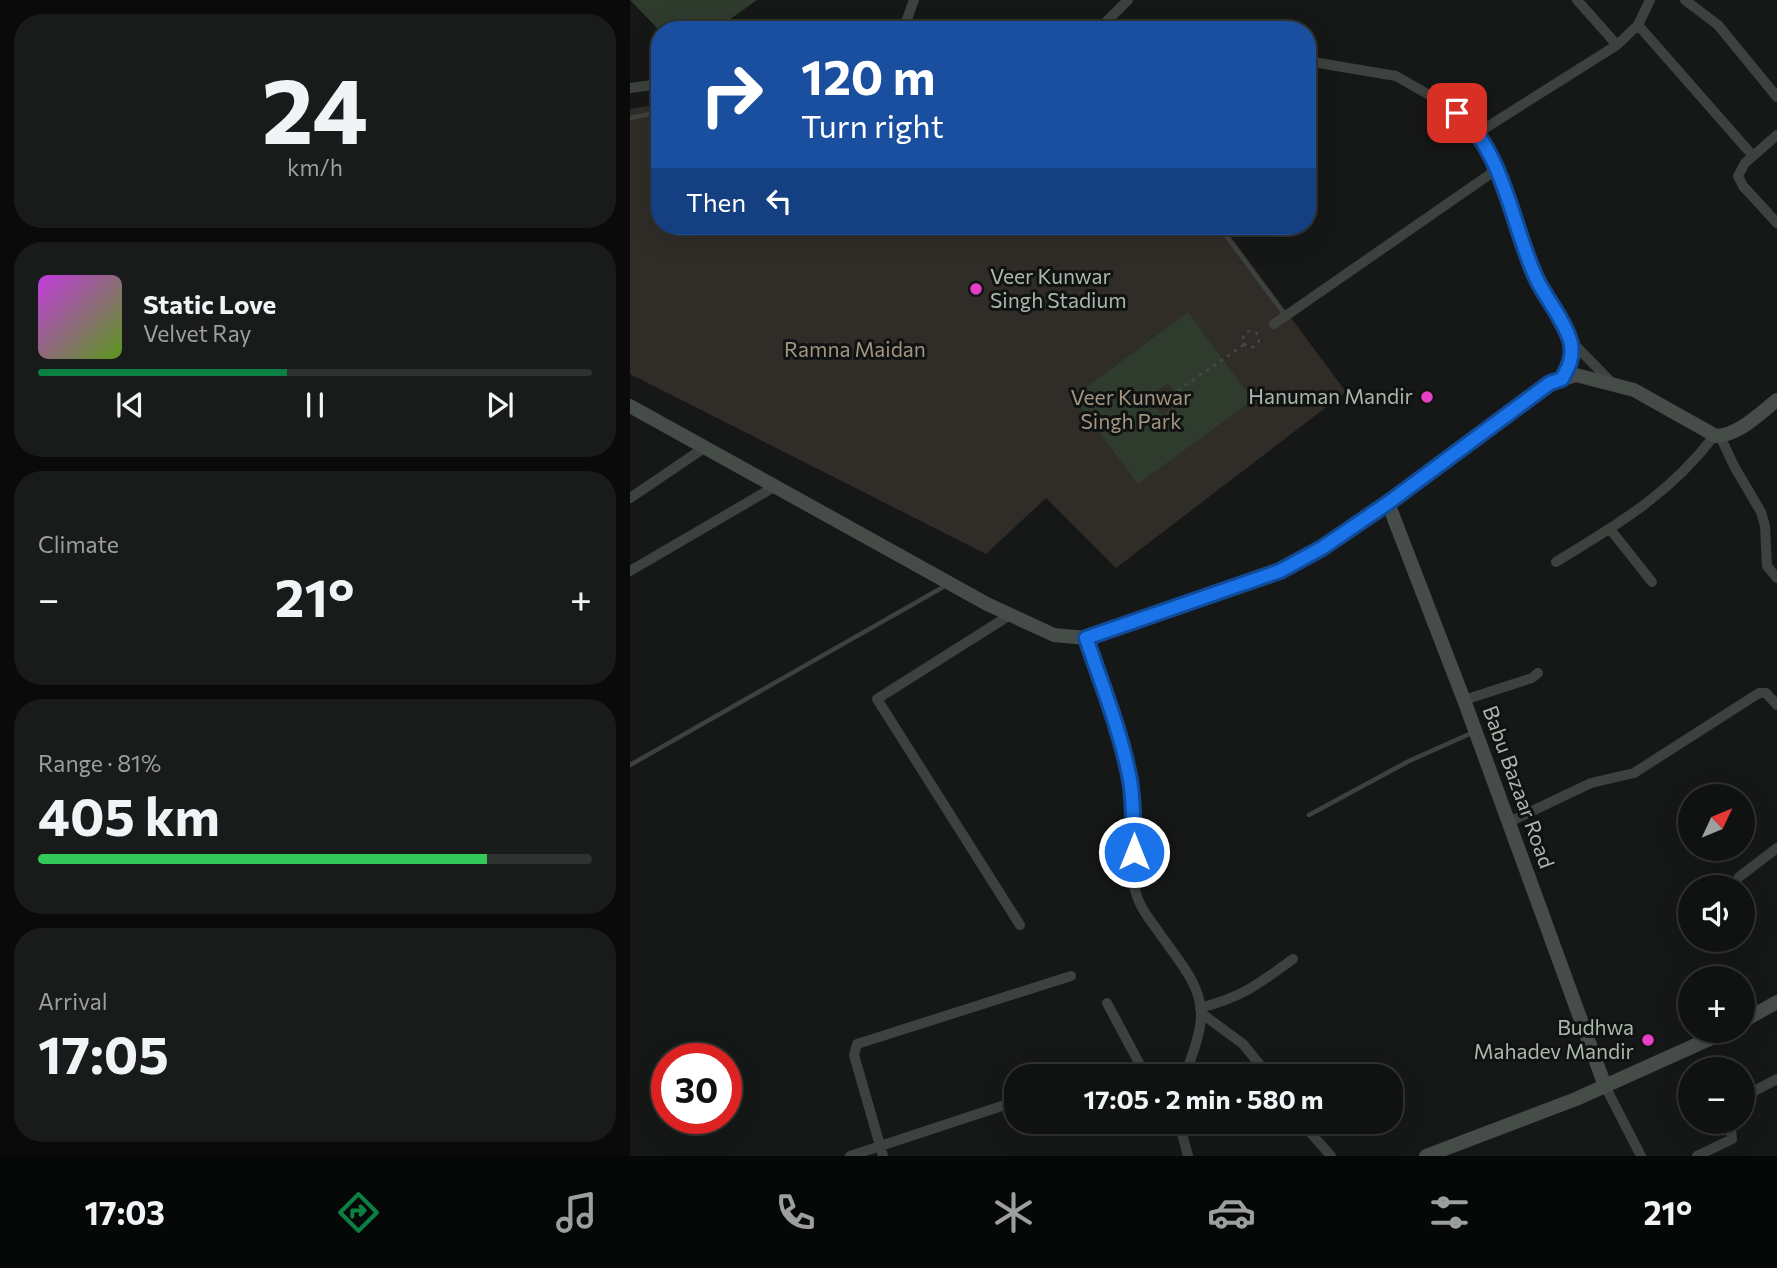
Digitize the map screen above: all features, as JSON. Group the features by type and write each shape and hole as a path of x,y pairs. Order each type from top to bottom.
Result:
{"street":[{"path":"906,21 914,0"},
{"path":"1107,21 1128,0"},
{"path":"1577,0 1617,45"},
{"path":"1476,134 1617,45 1637,25 1650,0"},
{"path":"1685,0 1718,25 1777,97"},
{"path":"1637,25 1753,156"},
{"path":"1316,63 1396,76 1445,104 1469,122 1496,170 1537,279 1570,340 1615,385"},
{"path":"630,88 651,85"},
{"path":"1777,135 1739,171 1740,180 1777,223"},
{"path":"1275,324 1496,170"},
{"path":"1562,379 1572,361 1570,340"},
{"path":"630,406 949,584 1054,635 1086,638 1280,571 1322,548 1388,503 1550,383 1576,375 1634,390 1717,436 1761,512 1765,526 1768,566 1777,578"},
{"path":"1556,562 1654,499 1674,482 1717,436 1736,430 1777,400"},
{"path":"630,498 705,448"},
{"path":"630,571 774,487"},
{"name":"Babu Bazaar Road","path":"1388,503 1476,731 1605,1086"},
{"path":"1610,529 1652,582"},
{"path":"1010,615 877,699 1020,925"},
{"path":"1086,638 1119,736 1129,778 1133,806 1133,881 1136,894 1198,995 1199,1029 1189,1064"},
{"path":"1464,700 1532,678 1538,673"},
{"path":"1509,821 1591,783 1634,773 1759,693 1766,694 1777,705"},
{"path":"1742,875 1777,848"},
{"path":"1200,1010 1246,992 1293,960"},
{"path":"882,1152 854,1055 856,1045 1071,976"},
{"path":"1755,1014 1777,1002"},
{"path":"1107,1003 1140,1064"},
{"path":"1200,1010 1243,1044 1259,1064"},
{"path":"1426,1156 1605,1086 1700,1043"},
{"path":"1755,1091 1777,1079"},
{"path":"1605,1086 1641,1156"},
{"path":"850,1156 882,1152 1004,1106"},
{"path":"1182,1134 1188,1156"},
{"path":"1312,1134 1331,1156"},
{"path":"1697,1156 1732,1139 1731,1134"}],"lane":[{"path":"630,118 651,114"},
{"path":"1226,235 1286,316"},
{"path":"630,765 949,584"},
{"path":"1309,815 1409,761 1476,731"}],"path":[{"path":"1256,333 1259,338 1256,345 1252,347 1245,344 1245,334 1256,333"},
{"path":"1171,395 1245,344"}],"green space":[{"path":"651,106 651,235 1230,235 1346,392 1116,568 1046,498 986,554 630,374 630,109"}],"shaded area":[{"path":"630,0 757,0 728,21 651,22"},
{"path":"1188,312 1253,400 1138,484 1073,397","holes":["1168,384 1181,401 1162,415 1149,397"]}],"place":[{"name":"Veer Kunwar Singh Stadium","path":"976,289"},
{"name":"Hanuman Mandir","path":"1427,397"},
{"name":"Budhwa Mahadev Mandir","path":"1648,1040"}],"route":[{"path":"1134,852 1133,806 1129,778 1119,736 1086,638 1280,571 1322,548 1388,503 1550,383 1562,379 1572,361 1570,340 1537,279 1493,160 1469,122 1457,113"}],"park label":[{"name":"Ramna Maidan","path":"855,350"},
{"name":"Veer Kunwar Singh Park","path":"1131,410"}]}
